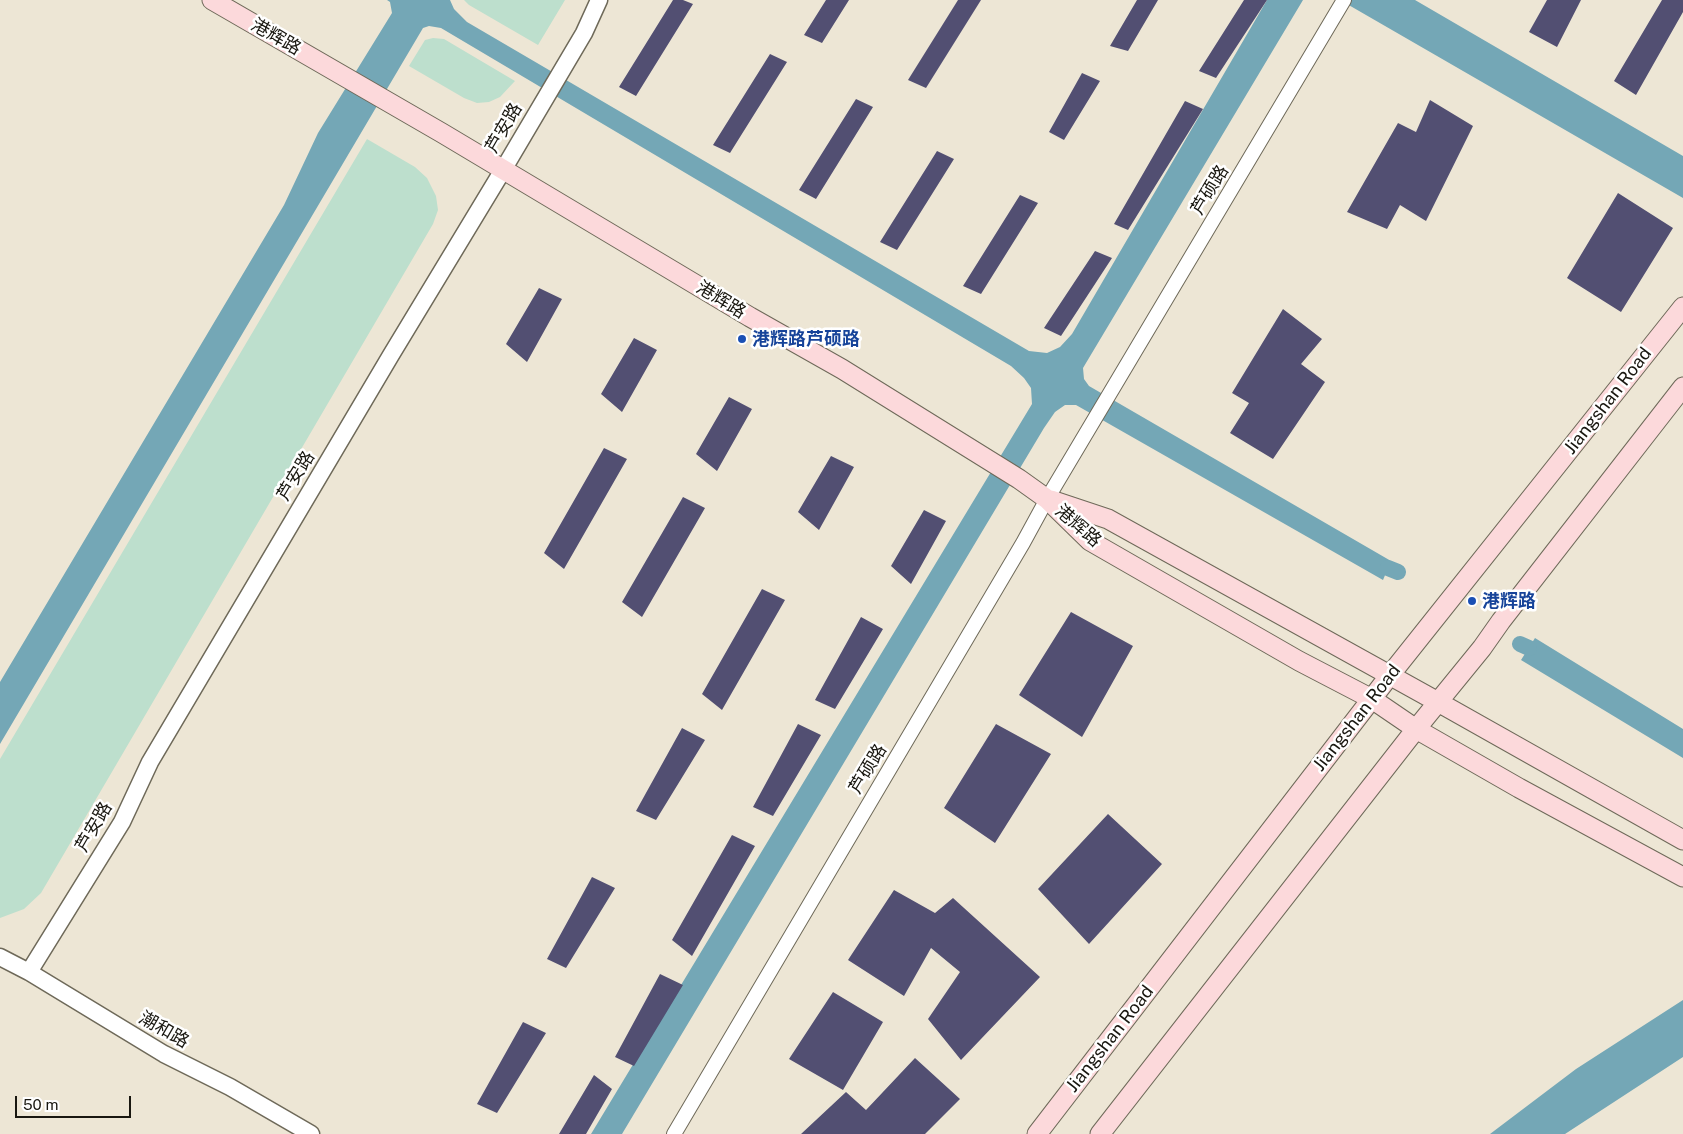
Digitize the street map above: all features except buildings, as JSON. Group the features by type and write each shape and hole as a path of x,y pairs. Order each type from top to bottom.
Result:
{"main road":[{"name":"港辉路","path":"212,0 504,170 750,317 842,368 1019,479 1047,499 1090,541 1299,661 1372,699 1416,729 1519,788 1683,877"},
{"name":"Jiangshan Road","path":"1037,1134 1390,675 1683,307"},
{"path":"1100,1134 1416,729 1482,648 1683,387"},
{"name":"港辉路","path":"1047,499 1108,519 1683,840"}],"street":[{"name":"芦安路","path":"29,972 122,822 150,762 411,322 504,170 584,33 599,0"},
{"name":"芦硕路","path":"674,1134 1018,552 1047,499 1342,4"},
{"name":"潮和路","path":"0,957 29,972 164,1054 230,1087 310,1134"}],"green space":[{"path":"464,0 565,0 538,45 469,5"},
{"path":"433,38 444,39 515,81 500,97 489,102 477,103 464,98 409,66 425,40"},
{"path":"367,139 415,167 427,178 436,196 438,210 433,224 41,893 24,909 0,918 0,759"}],"water":[{"path":"387,0 450,0 454,9 467,22 1029,351 1047,353 1060,347 1072,334 1267,0 1303,0 1083,368 1084,379 1089,386 1391,561 1383,580 1076,405 1065,405 1055,412 622,1134 591,1134 1032,404 1031,388 1024,378 1011,366 441,28 429,26 423,28 0,744 0,682 284,205 318,133 392,13 390,2"},
{"path":"1340,0 1415,0 1683,156 1683,198"},
{"path":"1535,638 1683,729 1683,758 1521,660"},
{"path":"1683,1000 1683,1057 1565,1134 1490,1134 1576,1069"}],"waterway":[{"path":"1388,568 1398,572"},
{"path":"1520,644 1529,648"}],"place":[{"name":"港辉路芦硕路","path":"742,339"},
{"name":"港辉路","path":"1472,601"}]}
